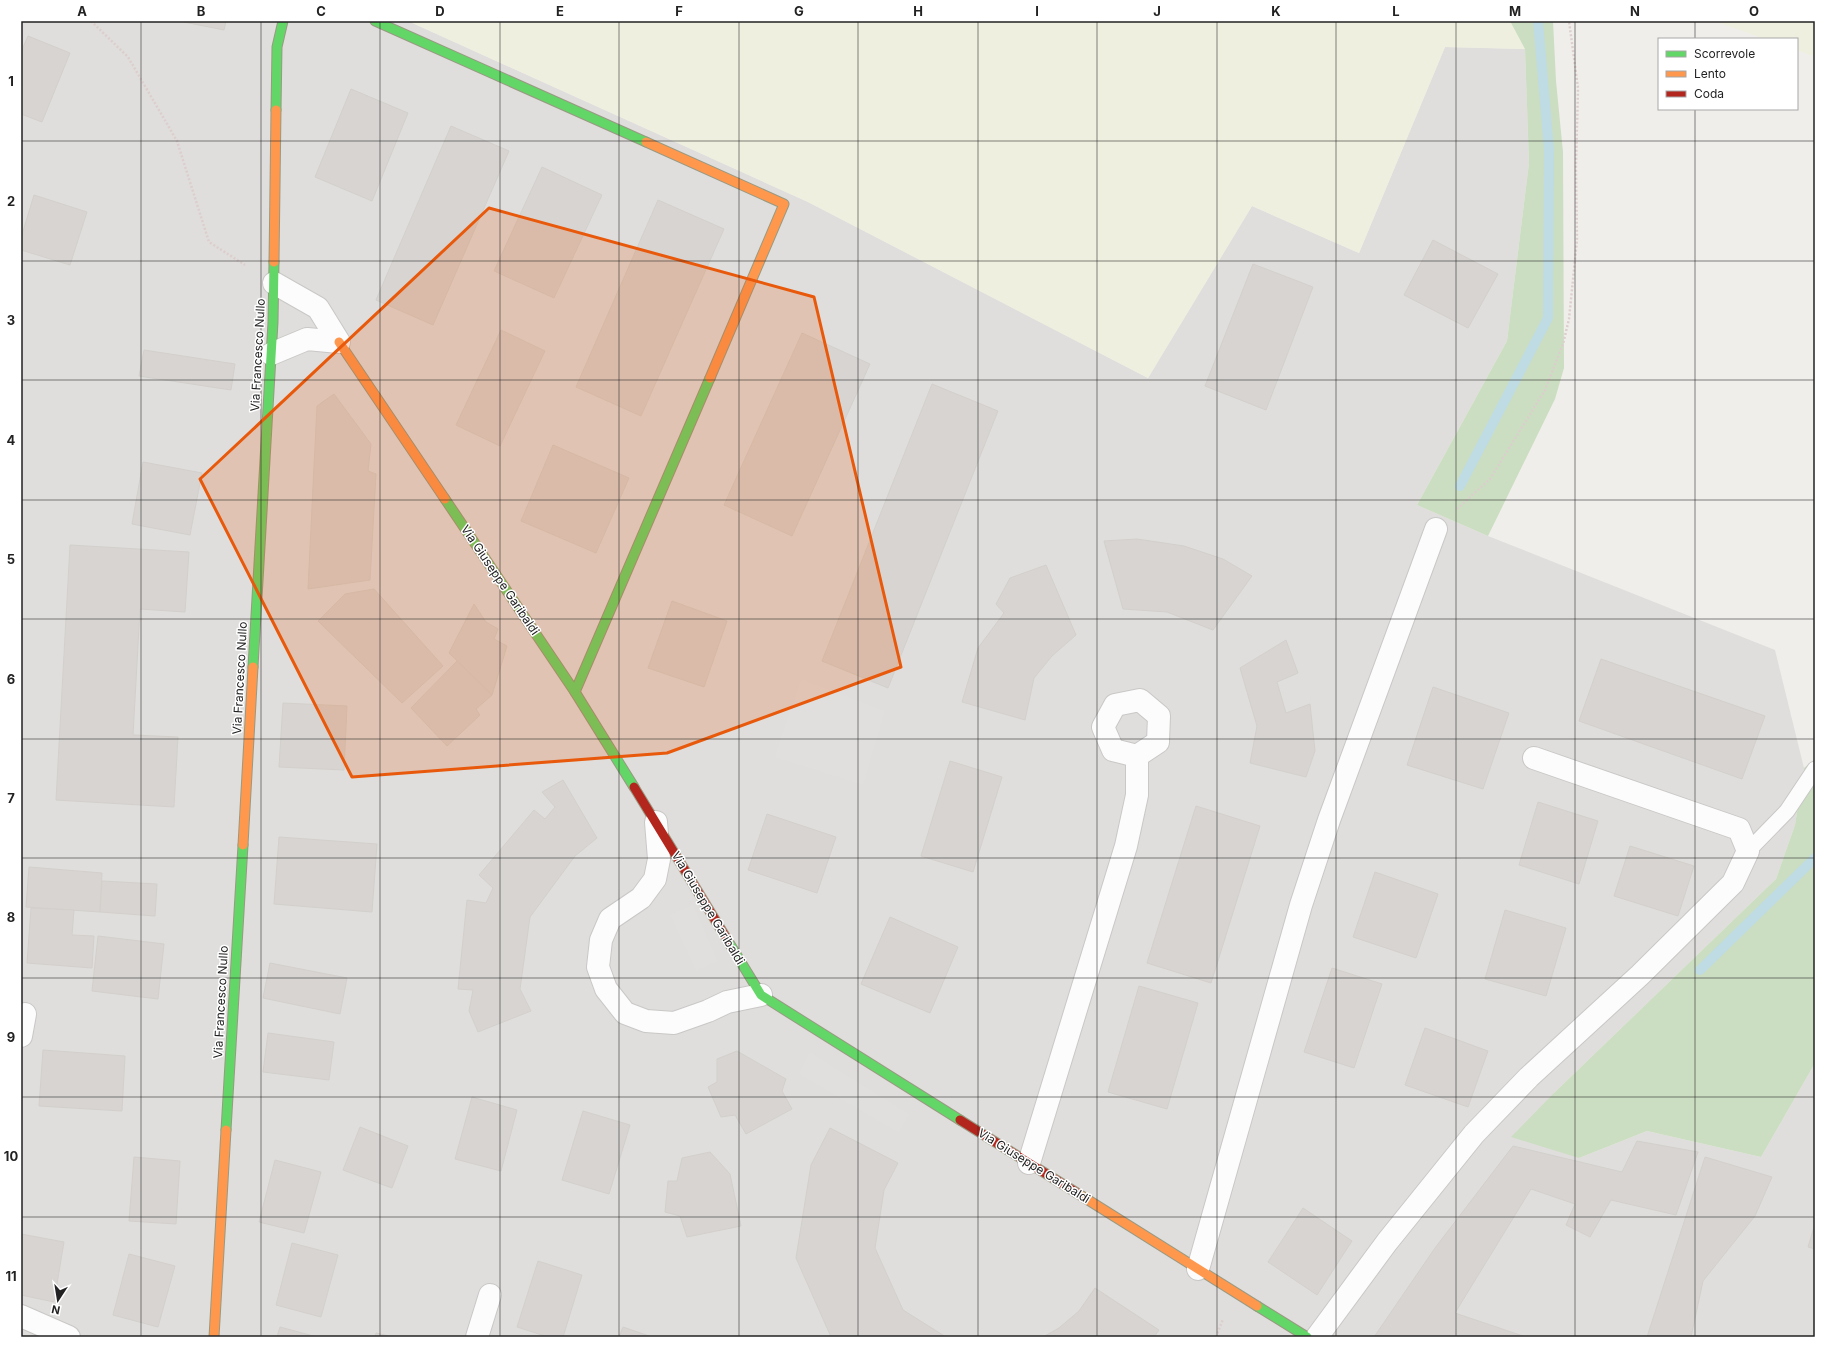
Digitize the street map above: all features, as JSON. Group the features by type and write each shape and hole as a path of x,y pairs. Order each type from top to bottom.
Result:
{"street":[{"name":"Via Francesco Nullo","path":"214,1337 271,354 274,283 277,47 283,21"},
{"path":"375,21 784,204 575,692"},
{"path":"274,283 318,308 339,342"},
{"path":"271,354 307,339 339,342"},
{"name":"Via Giuseppe Garibaldi","path":"339,342 575,692 761,995 1307,1337"},
{"path":"1198,1269 1301,905 1329,820 1436,528"},
{"path":"1029,1163 1126,846 1137,795 1137,756"},
{"path":"1317,1337 1388,1242 1474,1134 1529,1077 1640,975 1733,883 1748,851 1739,829 1534,758"},
{"name":"Via Giuseppe Garibaldi","path":"656,822 658,859 655,879 640,898 610,919 601,940 598,967 606,989 625,1013 646,1021 674,1023 708,1011 727,1002 761,995"},
{"path":"21,1036 25,1014"},
{"path":"477,1337 490,1295"},
{"path":"21,1316 69,1337"}],"lane":[{"path":"1748,851 1787,811 1815,769"}],"path":[{"path":"91,21 128,57 177,141 209,242 274,283"},
{"path":"1436,528 1490,479 1545,390 1563,344 1569,319 1576,240 1578,88 1569,21"}],"highlighted area":[{"path":"489,208 814,297 901,667 667,753 352,777 200,479"}],"shaded area":[{"path":"21,21 408,21 808,202 1148,378 1252,206 1359,253 1445,47 1525,49 1529,163 1507,341 1417,505 1488,536 1775,650 1804,768 1795,825 1776,879 1554,1093 1579,1158 1647,1131 1761,1157 1815,1063 1815,1337 21,1337"},
{"path":"801,679 885,711 863,785 775,757"},
{"path":"693,905 718,961 696,971 670,915"},
{"path":"810,1052 909,1114 899,1133 799,1074"}],"green space":[{"path":"408,21 1510,21 1525,49 1445,47 1359,253 1252,206 1148,378 808,202"},
{"path":"1510,21 1553,21 1556,81 1563,152 1564,368 1555,399 1488,536 1417,505 1507,341 1529,163 1525,49"},
{"path":"1714,21 1815,21 1815,57 1798,50 1798,38 1762,38"},
{"path":"1815,759 1815,1063 1761,1157 1647,1131 1579,1158 1511,1137 1554,1093 1776,879 1795,825 1804,768"}],"building":[{"path":"179,21 226,21 224,30"},
{"path":"28,36 70,53 42,122 21,114 21,52"},
{"path":"351,89 408,113 372,201 315,177"},
{"path":"451,126 509,151 433,325 376,300"},
{"path":"542,167 602,195 554,298 494,271"},
{"path":"34,195 87,212 70,265 21,250 21,238"},
{"path":"658,200 724,229 641,416 576,387"},
{"path":"1433,240 1498,274 1468,328 1404,295"},
{"path":"1253,264 1313,287 1266,410 1205,386"},
{"path":"501,330 545,351 500,446 456,425"},
{"path":"802,333 870,364 792,536 724,505"},
{"path":"144,350 235,364 231,390 139,376"},
{"path":"932,384 998,411 888,688 822,661"},
{"path":"334,394 371,444 368,471 376,474 370,580 308,589 317,406"},
{"path":"553,445 629,478 596,553 521,521"},
{"path":"143,462 202,473 190,535 132,524"},
{"path":"1137,539 1184,546 1223,559 1252,576 1213,630 1167,612 1123,609 1104,541"},
{"path":"70,545 189,552 185,612 140,609 133,735 178,737 174,807 56,800"},
{"path":"1046,565 1076,635 1052,656 1034,678 1025,720 962,702 978,648 1004,613 996,604 1010,578"},
{"path":"374,589 443,666 402,703 318,621 345,594"},
{"path":"672,601 727,621 704,687 648,668"},
{"path":"474,604 486,622 498,629 494,639 507,646 492,695 449,653"},
{"path":"1286,640 1298,673 1277,682 1286,713 1310,704 1315,751 1306,777 1250,763 1257,726 1240,668"},
{"path":"1601,659 1765,716 1742,779 1579,721"},
{"path":"457,661 492,695 476,709 480,715 447,746 411,708"},
{"path":"1433,687 1509,713 1483,789 1407,765"},
{"path":"283,703 347,706 344,770 279,767"},
{"path":"950,761 1002,777 973,872 921,856"},
{"path":"563,780 597,838 575,856 530,917 520,989 531,1011 478,1032 469,1011 473,990 458,989 467,900 486,903 493,888 479,875 534,810 545,819 555,807 542,792"},
{"path":"1538,802 1598,821 1579,884 1519,865"},
{"path":"1196,806 1260,826 1211,983 1147,963"},
{"path":"767,814 836,837 817,893 748,870"},
{"path":"279,837 377,844 372,912 274,904"},
{"path":"1630,846 1694,866 1678,916 1614,896"},
{"path":"29,867 102,873 100,912 26,907"},
{"path":"1375,872 1438,894 1416,958 1353,937"},
{"path":"102,881 157,884 155,916 100,912"},
{"path":"31,908 74,910 72,935 94,936 92,968 27,963"},
{"path":"1505,910 1566,928 1546,996 1485,979"},
{"path":"890,917 958,947 930,1013 861,984"},
{"path":"98,936 164,944 158,999 92,991"},
{"path":"270,963 347,978 340,1014 263,998"},
{"path":"1332,968 1382,984 1354,1068 1304,1052"},
{"path":"1139,986 1198,1003 1167,1109 1108,1092"},
{"path":"1425,1028 1488,1051 1468,1107 1405,1085"},
{"path":"268,1033 334,1042 329,1080 263,1072"},
{"path":"43,1050 125,1056 122,1111 39,1106"},
{"path":"737,1051 786,1079 782,1091 792,1109 746,1134 735,1115 721,1117 708,1087 717,1082 717,1059"},
{"path":"472,1097 517,1110 501,1171 455,1159"},
{"path":"583,1111 630,1125 609,1194 562,1180"},
{"path":"360,1127 408,1146 392,1188 343,1170"},
{"path":"830,1128 898,1163 884,1190 875,1248 903,1310 946,1337 831,1337 796,1258 811,1165"},
{"path":"1637,1141 1698,1152 1676,1215 1611,1200 1590,1237 1566,1225 1575,1204 1531,1189 1455,1313 1526,1337 1374,1337 1435,1248 1513,1146 1622,1172"},
{"path":"710,1152 730,1174 741,1226 687,1237 680,1216 665,1212 668,1181 677,1181 682,1158"},
{"path":"134,1157 180,1161 176,1224 129,1221"},
{"path":"1705,1157 1772,1177 1755,1216 1703,1281 1691,1337 1647,1337"},
{"path":"275,1160 321,1172 304,1233 259,1222"},
{"path":"1303,1208 1352,1241 1317,1295 1268,1262"},
{"path":"1815,1224 1815,1249 1808,1247"},
{"path":"21,1234 64,1242 54,1302 21,1295"},
{"path":"292,1243 338,1255 321,1317 276,1305"},
{"path":"129,1254 175,1266 158,1327 113,1315"},
{"path":"538,1261 582,1275 563,1337 548,1337 517,1327"},
{"path":"1095,1288 1159,1330 1154,1337 1043,1337 1059,1328 1079,1311"},
{"path":"280,1327 317,1337 277,1337"},
{"path":"623,1327 652,1337 619,1337"},
{"path":"376,1333 393,1337 375,1337"}],"waterway":[{"path":"1460,486 1548,318 1549,150 1538,21"},
{"path":"1700,970 1815,858"}],"traffic: fast":[{"path":"276,110 277,47 283,21"},
{"path":"375,21 646,142"},
{"path":"253,667 273,322 274,262"},
{"path":"575,692 710,378"},
{"path":"445,499 575,692 634,787"},
{"path":"226,1130 243,845"},
{"path":"728,941 761,995 960,1120"},
{"path":"1257,1306 1307,1337"}],"traffic: slow":[{"path":"274,262 276,110"},
{"path":"646,142 784,204 710,378"},
{"path":"339,342 445,499"},
{"path":"243,845 253,667"},
{"path":"214,1337 226,1130"},
{"path":"1077,1193 1257,1306"}],"traffic: jam":[{"path":"634,787 728,941"},
{"path":"960,1120 1077,1193"}]}
